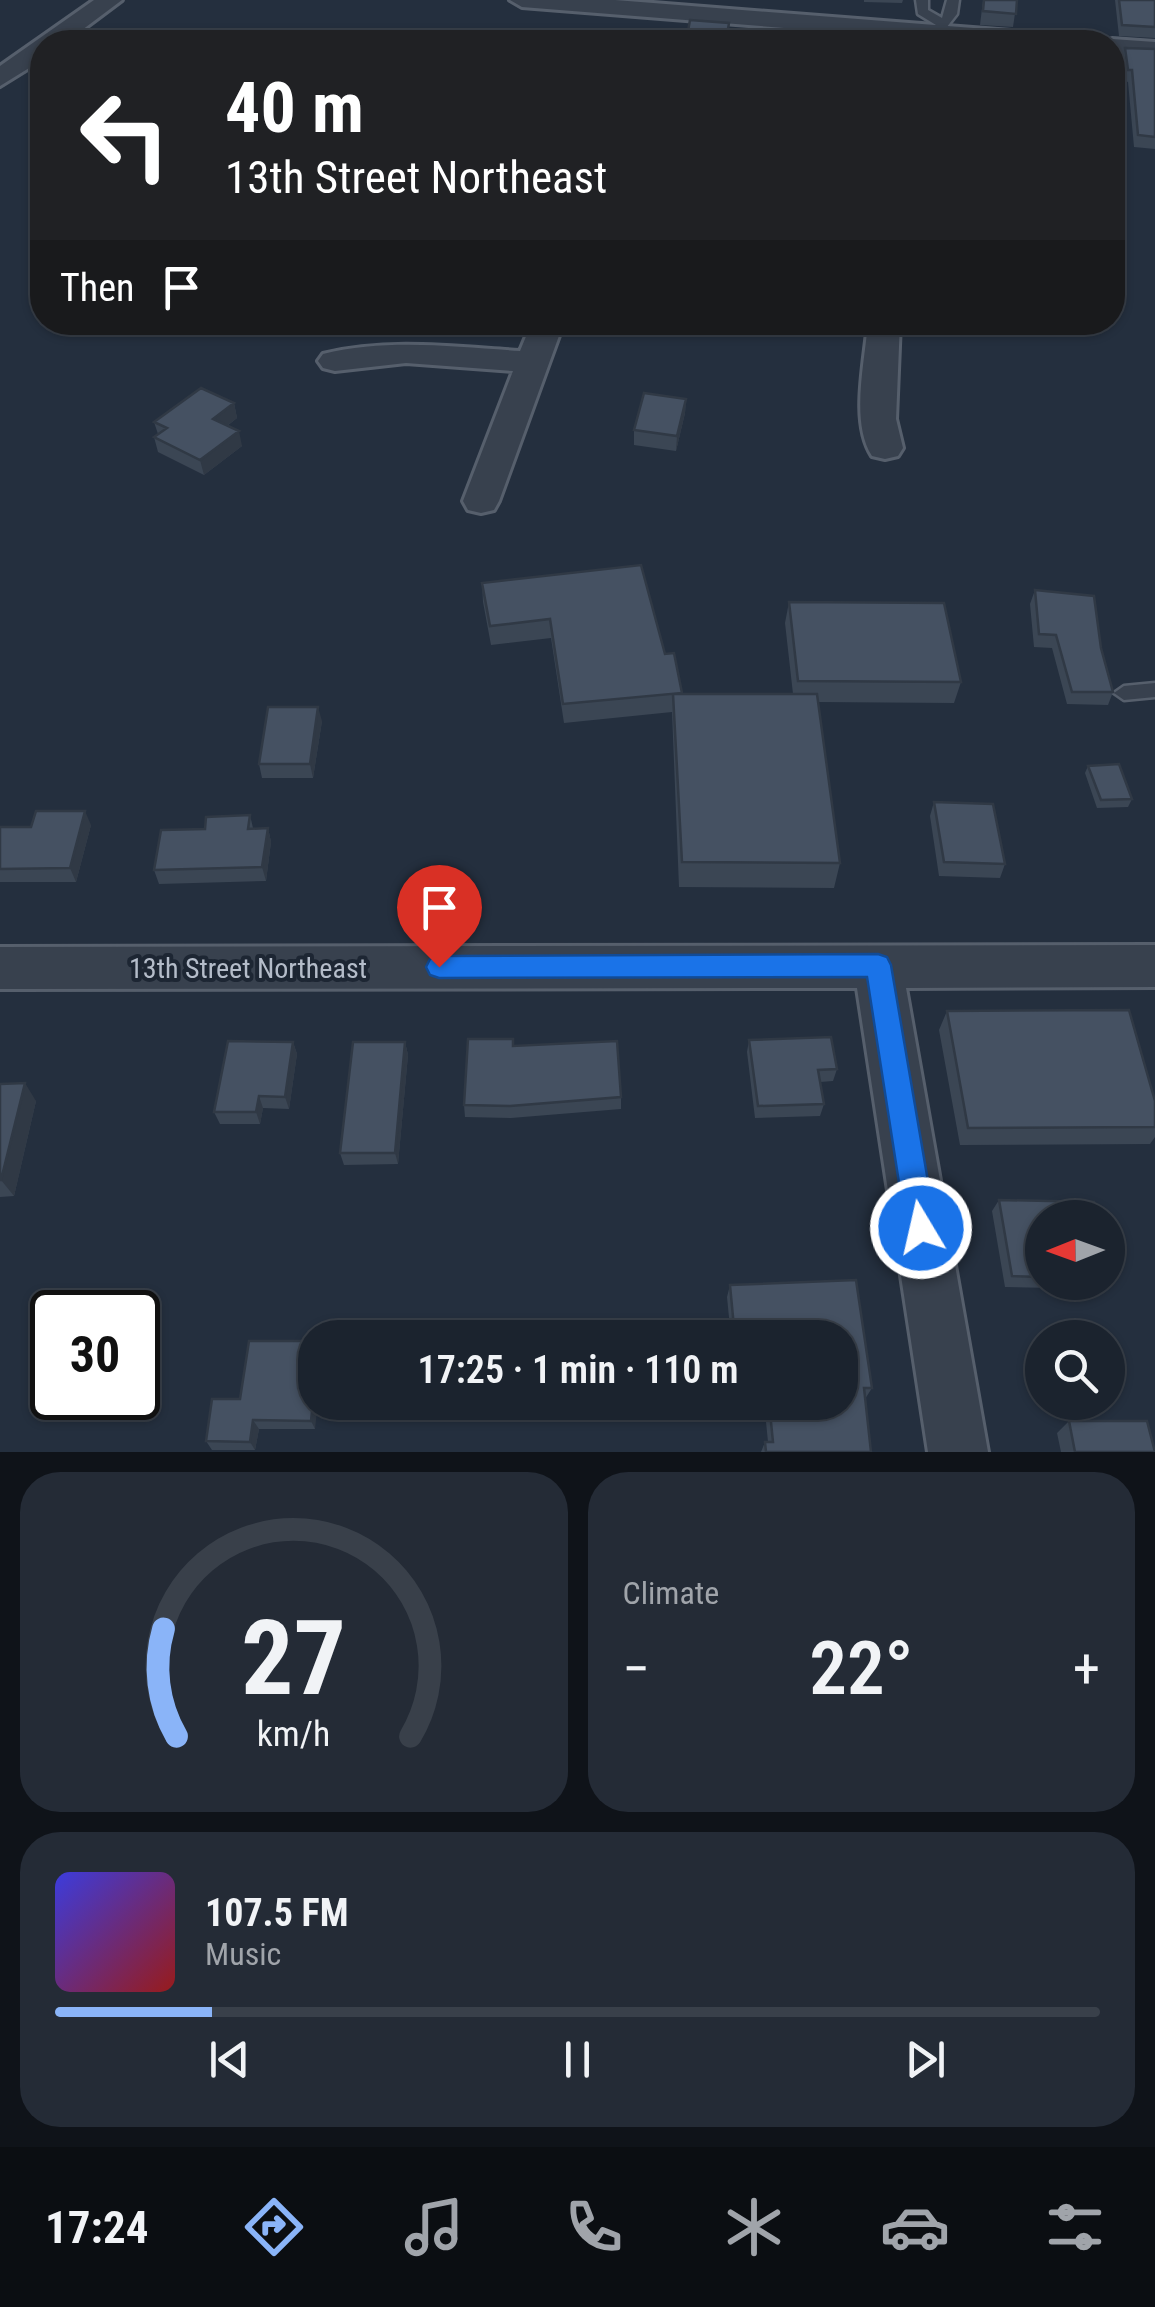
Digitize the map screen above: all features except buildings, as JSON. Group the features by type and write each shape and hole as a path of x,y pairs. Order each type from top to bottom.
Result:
{"street":[{"path":"67,30 110,0"},
{"path":"522,0 681,7 908,30"},
{"path":"662,30 681,7"},
{"path":"1125,48 1155,50"},
{"path":"0,78 30,57"},
{"path":"481,501 542,335"},
{"path":"883,335 879,419 885,448"},
{"path":"335,361 406,353 530,362"},
{"path":"878,965 958,1452"},
{"name":"13th Street Northeast","path":"0,968 1155,966"}],"lane":[{"path":"922,0 922,12 936,30"},
{"path":"940,30 951,14 952,0"},
{"path":"1124,692 1155,690"}],"route":[{"path":"439,967 878,965 921,1228"}]}
